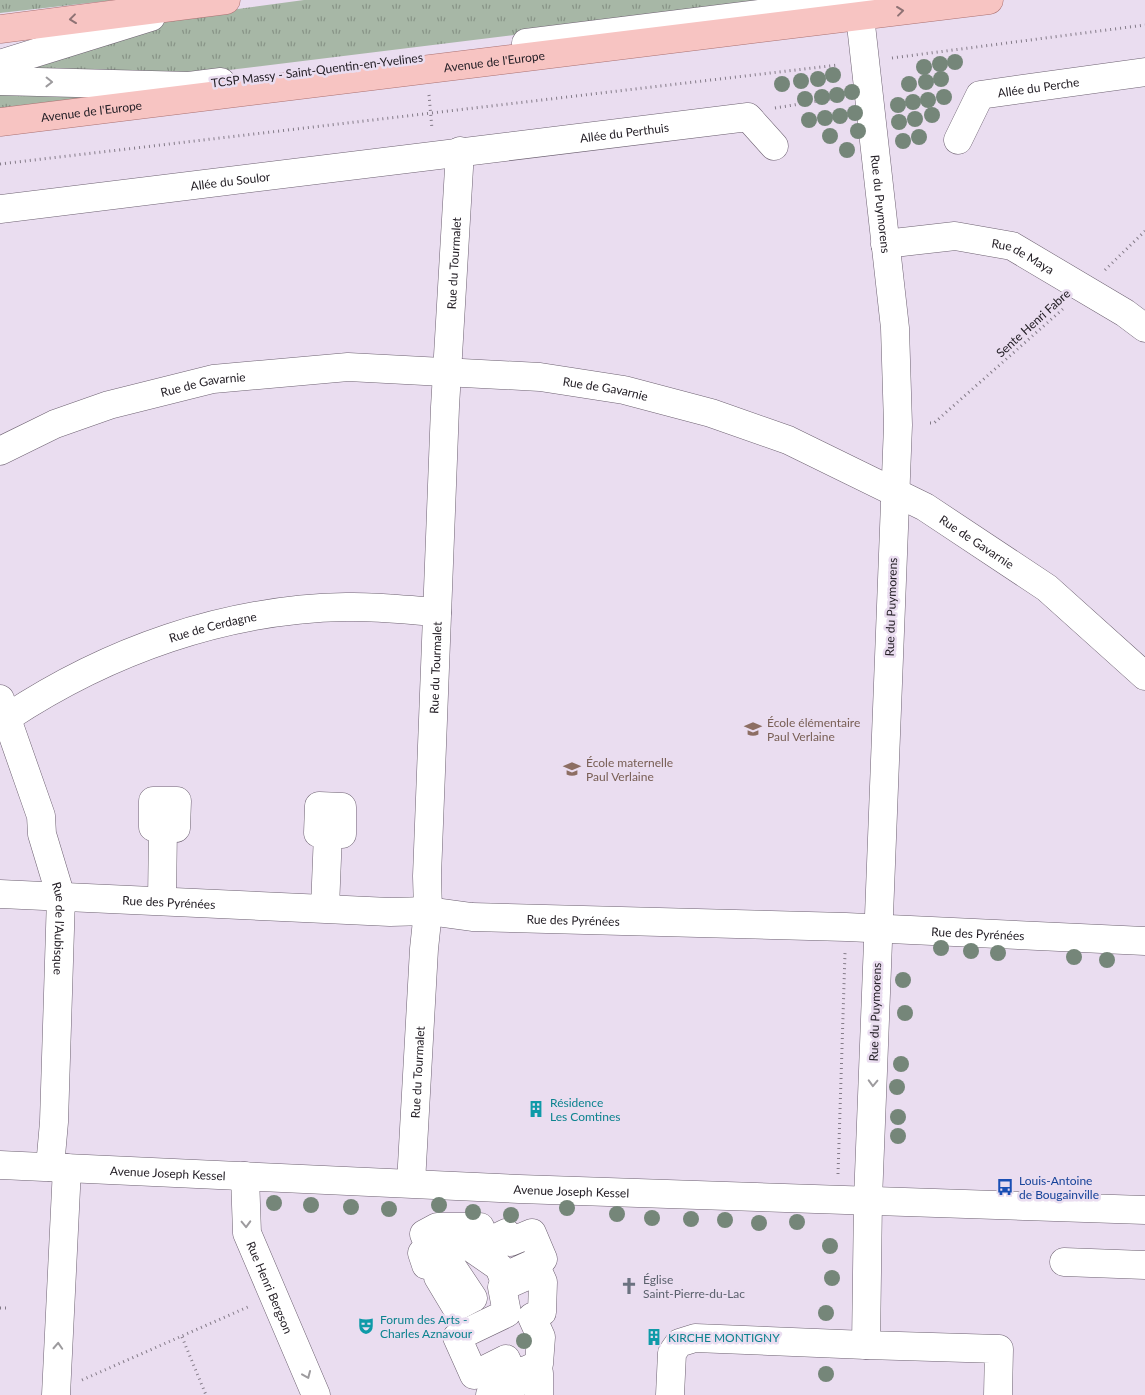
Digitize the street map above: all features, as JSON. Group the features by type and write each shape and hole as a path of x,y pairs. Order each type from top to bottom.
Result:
{"main road":[{"path":"0,29 226,0"},
{"name":"Avenue de l'Europe","path":"0,122 866,8 988,0"}],"street":[{"path":"0,64 191,4"},
{"name":"Rue du Puymorens","path":"866,8 867,93 895,328 898,426 868,1200 866,1345"},
{"name":"TCSP Massy - Saint-Quentin-en-Yvelines","path":"0,81 189,86 866,8"},
{"name":"Allée du Perche","path":"958,140 980,95 1145,72"},
{"name":"Allée du Perthuis","path":"460,151 748,116 774,146"},
{"name":"Allée du Soulor","path":"0,209 460,151"},
{"name":"Rue du Tourmalet","path":"411,1183 423,959 428,911 427,876 447,373 460,151"},
{"name":"Rue de Maya","path":"885,244 955,236 1012,246 1145,328"},
{"name":"Rue de Gavarnie","path":"0,451 55,424 109,404 213,379 348,367 540,377 624,390 711,413 788,440 925,507 1047,588 1145,675"},
{"name":"Rue de Cerdagne","path":"4,708 107,661 182,632 265,614 346,607 437,612"},
{"name":"Rue de l'Aubisque","path":"4,708 41,816 42,834 61,897 54,1122 58,1168"},
{"path":"162,901 163,828"},
{"path":"326,908 328,833"},
{"name":"Rue des Pyrénées","path":"0,894 428,911 472,917 846,927 1145,941"},
{"name":"Avenue Joseph Kessel","path":"0,1165 411,1183 1145,1210"},
{"path":"56,1393 58,1168"},
{"name":"Rue Henri Bergson","path":"245,1176 247,1233 316,1395"},
{"path":"1064,1262 1145,1265"},
{"path":"538,1271 543,1282 542,1312 532,1317 541,1337 539,1364 514,1376 506,1360 482,1385 457,1337 507,1313 502,1287 538,1271"},
{"path":"670,1395 672,1353 679,1343 695,1338 999,1349 998,1395"},
{"path":"482,1385 539,1373 539,1395"}],"path":[{"path":"0,164 1145,26"},
{"path":"428,85 434,154"},
{"path":"780,106 867,93"},
{"name":"Sente Henri Fabre","path":"930,423 934,423 1084,290 1145,231"},
{"path":"837,1199 846,927"},
{"path":"56,1393 274,1296"},
{"path":"0,1308 10,1308"},
{"path":"182,1337 206,1395"}],"green space":[{"path":"0,0 115,0 0,13"},
{"path":"304,0 800,0 204,73 33,71 32,59 187,16"},
{"path":"0,88 166,88 0,112"}],"place":[{"name":"École élémentaire Paul Verlaine","path":"753,729"},
{"name":"École maternelle Paul Verlaine","path":"572,769"},
{"name":"Résidence Les Comtines","path":"536,1109"},
{"name":"Louis-Antoine de Bougainville","path":"1005,1187"},
{"name":"Église Saint-Pierre-du-Lac","path":"629,1286"},
{"name":"Forum des Arts - Charles Aznavour","path":"366,1326"},
{"name":"KIRCHE MONTIGNY","path":"654,1337"}]}
